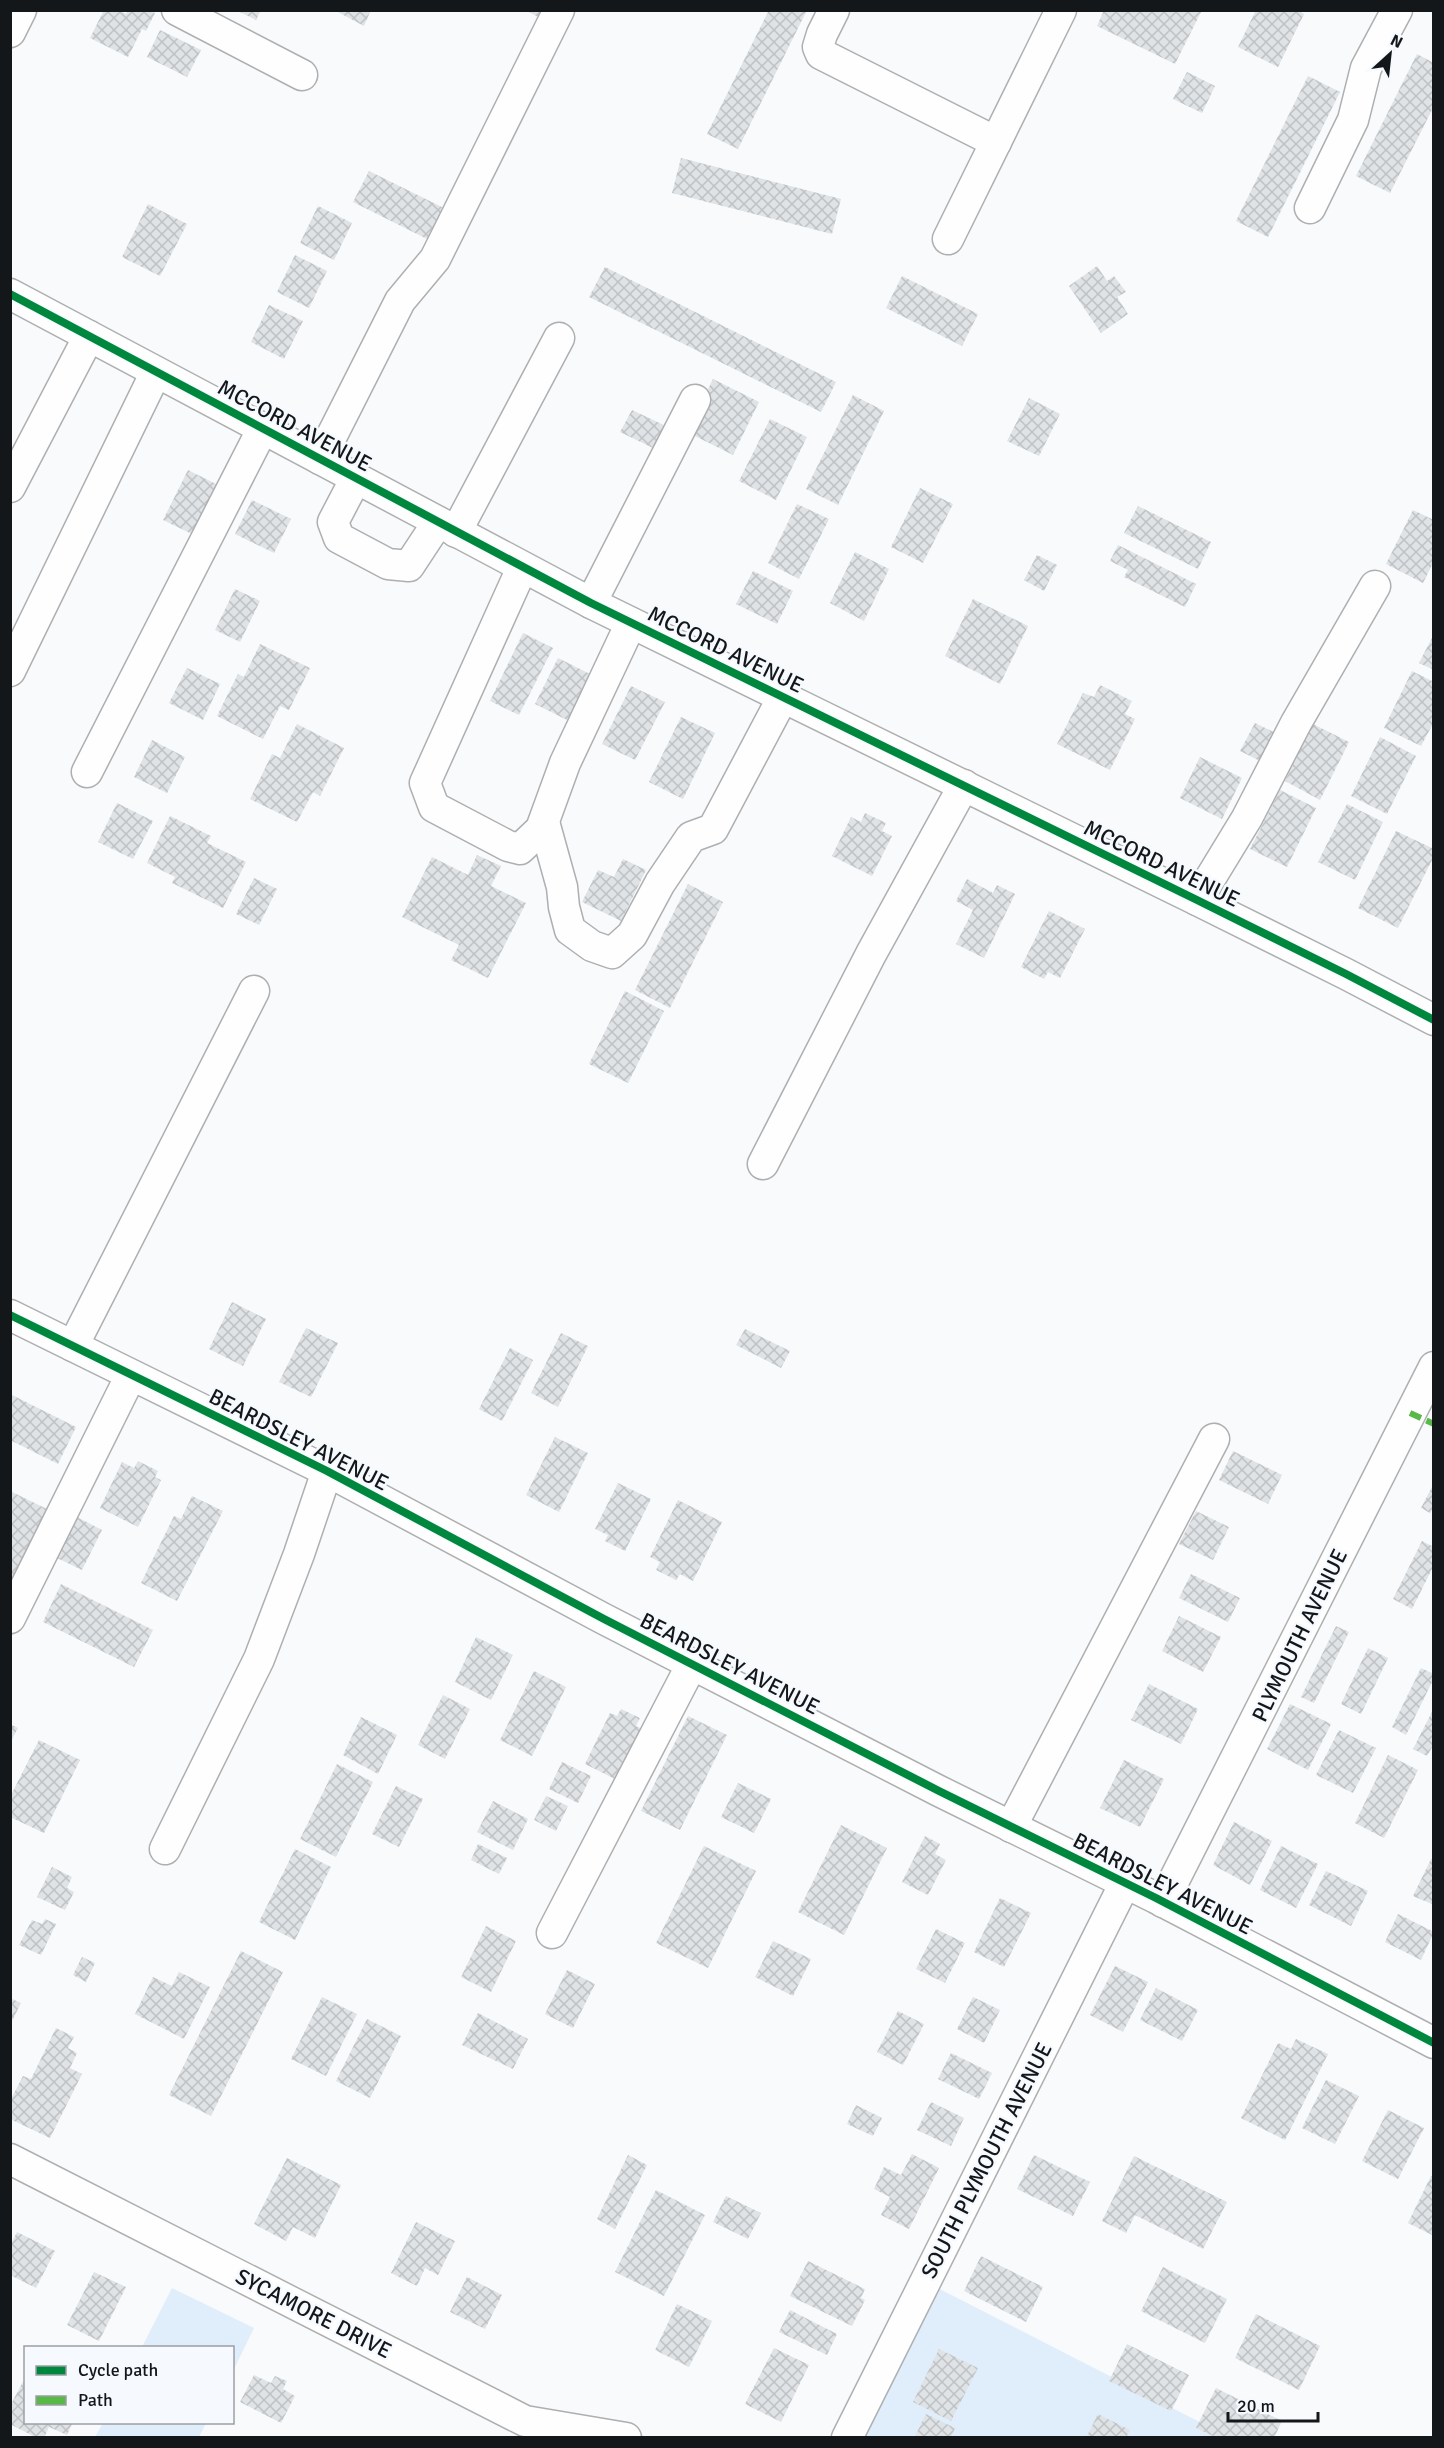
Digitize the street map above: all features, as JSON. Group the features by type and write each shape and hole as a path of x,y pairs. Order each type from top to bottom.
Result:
{"street":[{"path":"10,32 21,10"},
{"path":"177,10 302,75"},
{"path":"320,459 400,301 435,259 560,10"},
{"path":"834,10 818,47 821,54 996,142"},
{"path":"948,239 1060,10"},
{"path":"1310,208 1353,120 1366,68 1397,10"},
{"name":"MCCORD AVENUE","path":"10,294 591,603 1197,900 1434,1020"},
{"path":"10,487 89,336"},
{"path":"356,478 333,522 339,538 387,564 410,566 447,527 559,338"},
{"path":"10,671 156,372"},
{"path":"591,603 694,400"},
{"path":"87,772 263,428"},
{"path":"522,567 425,783 434,807 508,846 520,849 541,829 565,763 632,623"},
{"path":"1197,900 1247,818 1296,723 1375,586"},
{"path":"544,822 562,887 564,908 570,930 592,946 612,952 632,935 660,883 691,837 713,829 783,697"},
{"path":"763,1164 871,954 964,785"},
{"path":"73,1346 254,991"},
{"name":"BEARDSLEY AVENUE","path":"10,1315 327,1471 692,1664 1163,1902 1434,2043"},
{"name":"PLYMOUTH AVENUE","path":"1163,1902 1422,1418 1434,1367"},
{"path":"10,1618 131,1375"},
{"path":"1011,1827 1214,1439"},
{"path":"165,1849 259,1659 299,1554 327,1471"},
{"path":"552,1933 692,1664"},
{"name":"SOUTH PLYMOUTH AVENUE","path":"847,2438 1125,1883"},
{"name":"SYCAMORE DRIVE","path":"10,2159 525,2421 626,2438"}],"shaded area":[{"path":"924,2281 1229,2437 832,2438"},
{"path":"172,2288 254,2328 234,2369 234,2346 143,2346"},
{"path":"102,2424 206,2424 199,2437 95,2437"}],"building":[{"path":"104,10 119,10 126,14 128,10 150,10 155,13 146,31 142,29 128,57 90,38"},
{"path":"236,10 261,10 256,20"},
{"path":"334,10 371,10 364,26"},
{"path":"525,10 542,10 538,17"},
{"path":"769,10 807,10 738,149 707,134"},
{"path":"1104,10 1202,10 1175,64 1097,26"},
{"path":"1256,10 1297,10 1304,14 1278,67 1238,47"},
{"path":"160,30 201,50 187,77 147,57"},
{"path":"1417,54 1434,63 1434,106 1390,193 1356,176"},
{"path":"1187,72 1215,86 1202,113 1173,99"},
{"path":"1308,76 1340,92 1268,237 1236,221"},
{"path":"681,158 841,199 832,234 672,193"},
{"path":"369,171 450,211 435,243 353,202"},
{"path":"148,204 187,224 160,276 122,257"},
{"path":"318,206 352,223 334,260 300,243"},
{"path":"295,255 327,271 309,308 277,292"},
{"path":"1097,266 1107,281 1114,276 1126,292 1117,297 1128,314 1101,333 1069,286"},
{"path":"605,267 836,382 821,412 589,297"},
{"path":"902,276 978,314 962,346 886,308"},
{"path":"269,305 303,321 284,359 251,342"},
{"path":"713,379 759,402 733,455 687,432"},
{"path":"853,395 884,411 838,505 806,489"},
{"path":"1029,398 1060,414 1039,456 1007,441"},
{"path":"632,410 668,427 657,450 620,432"},
{"path":"770,419 807,437 776,500 739,481"},
{"path":"188,470 220,486 196,536 163,520"},
{"path":"920,488 953,504 923,563 891,547"},
{"path":"252,500 291,519 274,553 235,534"},
{"path":"797,504 829,519 799,579 768,563"},
{"path":"1138,506 1211,542 1198,569 1124,533"},
{"path":"1413,510 1434,520 1434,561 1423,583 1386,564"},
{"path":"1118,545 1196,584 1185,607 1124,577 1128,570 1110,561"},
{"path":"855,552 889,569 864,621 830,603"},
{"path":"1037,555 1057,565 1044,591 1024,580"},
{"path":"753,571 793,591 777,624 736,604"},
{"path":"235,589 260,601 240,642 215,630"},
{"path":"973,599 1028,626 1000,684 945,656"},
{"path":"523,633 553,648 519,715 490,701"},
{"path":"1434,634 1434,670 1419,663"},
{"path":"260,644 310,668 289,710 280,706 263,739 217,716 238,674 244,677"},
{"path":"558,658 594,676 571,722 535,704"},
{"path":"187,668 220,684 203,720 169,703"},
{"path":"1412,671 1434,682 1434,722 1421,746 1384,728"},
{"path":"1100,685 1132,701 1125,714 1135,719 1110,770 1057,744 1083,693 1094,697"},
{"path":"631,686 665,702 635,760 602,744"},
{"path":"681,717 715,733 683,799 649,782"},
{"path":"1255,723 1280,735 1266,764 1240,751"},
{"path":"297,724 344,748 320,796 313,792 297,822 250,799 272,754 280,758"},
{"path":"1313,724 1349,742 1320,800 1285,781"},
{"path":"1380,737 1416,756 1387,814 1351,796"},
{"path":"152,740 185,757 167,793 134,777"},
{"path":"1200,757 1242,778 1222,819 1180,798"},
{"path":"1280,790 1316,808 1287,867 1250,849"},
{"path":"117,803 153,821 133,859 98,842"},
{"path":"1347,804 1383,822 1355,880 1318,862"},
{"path":"865,813 886,823 882,831 892,836 872,876 832,856 851,817 861,822"},
{"path":"170,816 211,836 207,843 246,862 223,908 172,883 175,877 147,863"},
{"path":"1396,831 1434,849 1434,856 1398,928 1358,908"},
{"path":"477,855 501,866 491,886 526,903 488,978 451,960 459,945 402,917 432,857 468,875"},
{"path":"623,859 646,870 621,921 582,902 598,870 614,877"},
{"path":"254,878 277,889 259,925 236,914"},
{"path":"967,879 993,893 997,885 1015,894 984,958 956,944 973,910 956,901"},
{"path":"688,884 723,902 670,1008 635,990"},
{"path":"1049,911 1085,929 1060,978 1048,972 1044,979 1021,967"},
{"path":"625,991 664,1011 628,1083 589,1064"},
{"path":"232,1302 266,1319 243,1366 209,1349"},
{"path":"306,1328 338,1343 311,1397 279,1382"},
{"path":"745,1329 790,1351 781,1368 736,1345"},
{"path":"561,1333 588,1346 558,1407 531,1393"},
{"path":"510,1348 533,1360 502,1421 479,1409"},
{"path":"10,1394 76,1427 58,1464 10,1440"},
{"path":"555,1437 588,1453 559,1512 526,1495"},
{"path":"1233,1451 1282,1475 1268,1504 1219,1480"},
{"path":"138,1461 158,1471 155,1477 161,1480 138,1527 100,1508 122,1462 134,1468"},
{"path":"618,1483 651,1499 625,1551 605,1541 608,1535 595,1529"},
{"path":"1434,1483 1434,1507 1430,1513 1421,1508"},
{"path":"10,1491 47,1509 10,1582"},
{"path":"192,1496 223,1511 177,1601 141,1583 174,1516 181,1519"},
{"path":"678,1500 722,1522 693,1581 680,1574 676,1580 656,1570 660,1562 650,1557"},
{"path":"1196,1511 1229,1527 1213,1560 1179,1544"},
{"path":"75,1516 102,1530 82,1570 55,1557"},
{"path":"1422,1541 1434,1547 1434,1565 1412,1609 1393,1599"},
{"path":"1191,1574 1240,1598 1228,1622 1179,1598"},
{"path":"61,1584 153,1630 134,1667 43,1622"},
{"path":"1179,1616 1221,1637 1203,1672 1162,1651"},
{"path":"1336,1626 1349,1632 1314,1703 1301,1697"},
{"path":"476,1637 513,1655 491,1700 455,1682"},
{"path":"1368,1648 1388,1658 1361,1714 1341,1704"},
{"path":"1421,1668 1434,1674 1434,1678 1406,1735 1392,1727"},
{"path":"534,1671 566,1687 532,1756 500,1740"},
{"path":"1149,1684 1198,1709 1181,1744 1131,1720"},
{"path":"443,1695 470,1709 445,1759 418,1745"},
{"path":"1290,1704 1331,1724 1308,1770 1267,1749"},
{"path":"1434,1708 1434,1744 1427,1756 1413,1749"},
{"path":"621,1709 640,1718 636,1726 644,1730 619,1781 585,1764 610,1713 617,1716"},
{"path":"688,1716 727,1735 680,1830 641,1811"},
{"path":"361,1717 397,1735 378,1774 343,1755"},
{"path":"10,1724 18,1728 10,1743"},
{"path":"1339,1730 1376,1748 1353,1793 1316,1775"},
{"path":"39,1740 80,1760 44,1833 10,1817 10,1797"},
{"path":"1388,1755 1418,1770 1384,1838 1355,1823"},
{"path":"1124,1760 1164,1779 1140,1827 1100,1808"},
{"path":"562,1762 591,1776 578,1803 549,1789"},
{"path":"337,1764 373,1782 336,1857 300,1839"},
{"path":"738,1783 771,1799 754,1833 721,1817"},
{"path":"396,1786 423,1799 399,1847 372,1834"},
{"path":"546,1796 568,1806 556,1831 534,1820"},
{"path":"493,1801 528,1819 513,1850 477,1832"},
{"path":"1234,1822 1272,1841 1250,1885 1213,1865"},
{"path":"841,1825 887,1848 844,1935 798,1912"},
{"path":"925,1836 940,1844 935,1854 946,1860 928,1895 902,1882"},
{"path":"478,1844 507,1858 499,1874 471,1860"},
{"path":"704,1846 756,1871 708,1968 656,1943"},
{"path":"1281,1846 1318,1864 1296,1908 1260,1890"},
{"path":"295,1849 331,1867 295,1940 259,1922"},
{"path":"1431,1859 1434,1860 1434,1905 1413,1896"},
{"path":"52,1867 72,1877 67,1888 74,1892 65,1910 37,1897"},
{"path":"1326,1871 1368,1891 1351,1926 1309,1905"},
{"path":"1000,1898 1031,1913 1004,1967 974,1952"},
{"path":"1398,1914 1434,1932 1421,1960 1385,1942"},
{"path":"45,1919 56,1924 41,1955 19,1945 32,1920 42,1924"},
{"path":"486,1926 516,1941 491,1992 461,1977"},
{"path":"936,1929 965,1943 945,1983 916,1969"},
{"path":"773,1941 811,1959 793,1996 755,1977"},
{"path":"241,1951 283,1972 211,2116 169,2095"},
{"path":"82,1957 95,1963 86,1982 73,1975"},
{"path":"1115,1966 1148,1982 1123,2032 1090,2015"},
{"path":"567,1970 595,1984 573,2028 545,2014"},
{"path":"179,1972 210,1987 184,2039 135,2014 153,1977 172,1986"},
{"path":"1156,1988 1198,2010 1182,2041 1140,2020"},
{"path":"322,1997 357,2014 326,2076 291,2059"},
{"path":"973,1997 1000,2010 984,2043 957,2029"},
{"path":"10,1998 21,2003 10,2025"},
{"path":"898,2011 924,2024 903,2065 877,2052"},
{"path":"478,2013 528,2039 513,2069 462,2045"},
{"path":"367,2019 401,2036 370,2098 336,2081"},
{"path":"56,2028 74,2037 68,2048 77,2053 70,2068 82,2074 50,2138 10,2119 10,2101 23,2076 31,2079"},
{"path":"1296,2039 1328,2054 1285,2140 1241,2118 1278,2043 1291,2049"},
{"path":"951,2053 992,2073 979,2099 938,2079"},
{"path":"1326,2080 1359,2096 1335,2144 1302,2128"},
{"path":"931,2102 964,2118 951,2146 917,2130"},
{"path":"856,2105 882,2118 873,2136 847,2124"},
{"path":"1388,2110 1424,2128 1398,2179 1362,2161"},
{"path":"912,2154 939,2168 909,2229 881,2215 890,2197 874,2189 884,2167 901,2175"},
{"path":"628,2155 647,2165 615,2229 597,2219"},
{"path":"1034,2155 1090,2182 1073,2216 1017,2189"},
{"path":"1134,2156 1227,2202 1203,2249 1135,2215 1126,2233 1102,2221"},
{"path":"287,2158 341,2185 315,2238 293,2227 286,2241 254,2224"},
{"path":"1431,2176 1434,2177 1434,2236 1408,2223"},
{"path":"656,2190 705,2215 664,2296 615,2272"},
{"path":"726,2196 761,2213 748,2239 713,2222"},
{"path":"416,2222 455,2241 438,2275 425,2268 417,2286 391,2273"},
{"path":"17,2232 55,2251 36,2288 10,2275 10,2246"},
{"path":"981,2256 1043,2287 1026,2322 964,2291"},
{"path":"808,2261 865,2289 861,2298 865,2300 852,2326 790,2296"},
{"path":"1163,2267 1227,2299 1205,2343 1141,2311"},
{"path":"94,2272 126,2287 99,2341 67,2325"},
{"path":"467,2277 502,2295 485,2329 450,2312"},
{"path":"677,2304 712,2321 689,2367 655,2350"},
{"path":"790,2310 837,2334 827,2355 779,2332"},
{"path":"1256,2314 1320,2346 1299,2390 1235,2358"},
{"path":"1127,2344 1189,2375 1171,2411 1109,2381"},
{"path":"774,2348 809,2365 781,2422 745,2404"},
{"path":"939,2349 978,2368 951,2421 913,2402"},
{"path":"254,2375 271,2383 275,2376 287,2381 283,2389 295,2396 281,2423 240,2402"},
{"path":"24,2380 24,2424 72,2424 67,2435 49,2427 44,2438 37,2438 10,2424 10,2406"},
{"path":"1216,2388 1282,2421 1274,2438 1217,2438 1196,2428"},
{"path":"926,2414 955,2428 951,2438 914,2438"},
{"path":"1098,2414 1130,2430 1126,2438 1086,2438"}],"marked path":[{"path":"1410,1413 1434,1424"}],"cycle path":[{"path":"10,294 591,603 1197,900 1434,1020"},
{"path":"10,1315 327,1471 604,1619 939,1791 1156,1898 1434,2043"}]}
